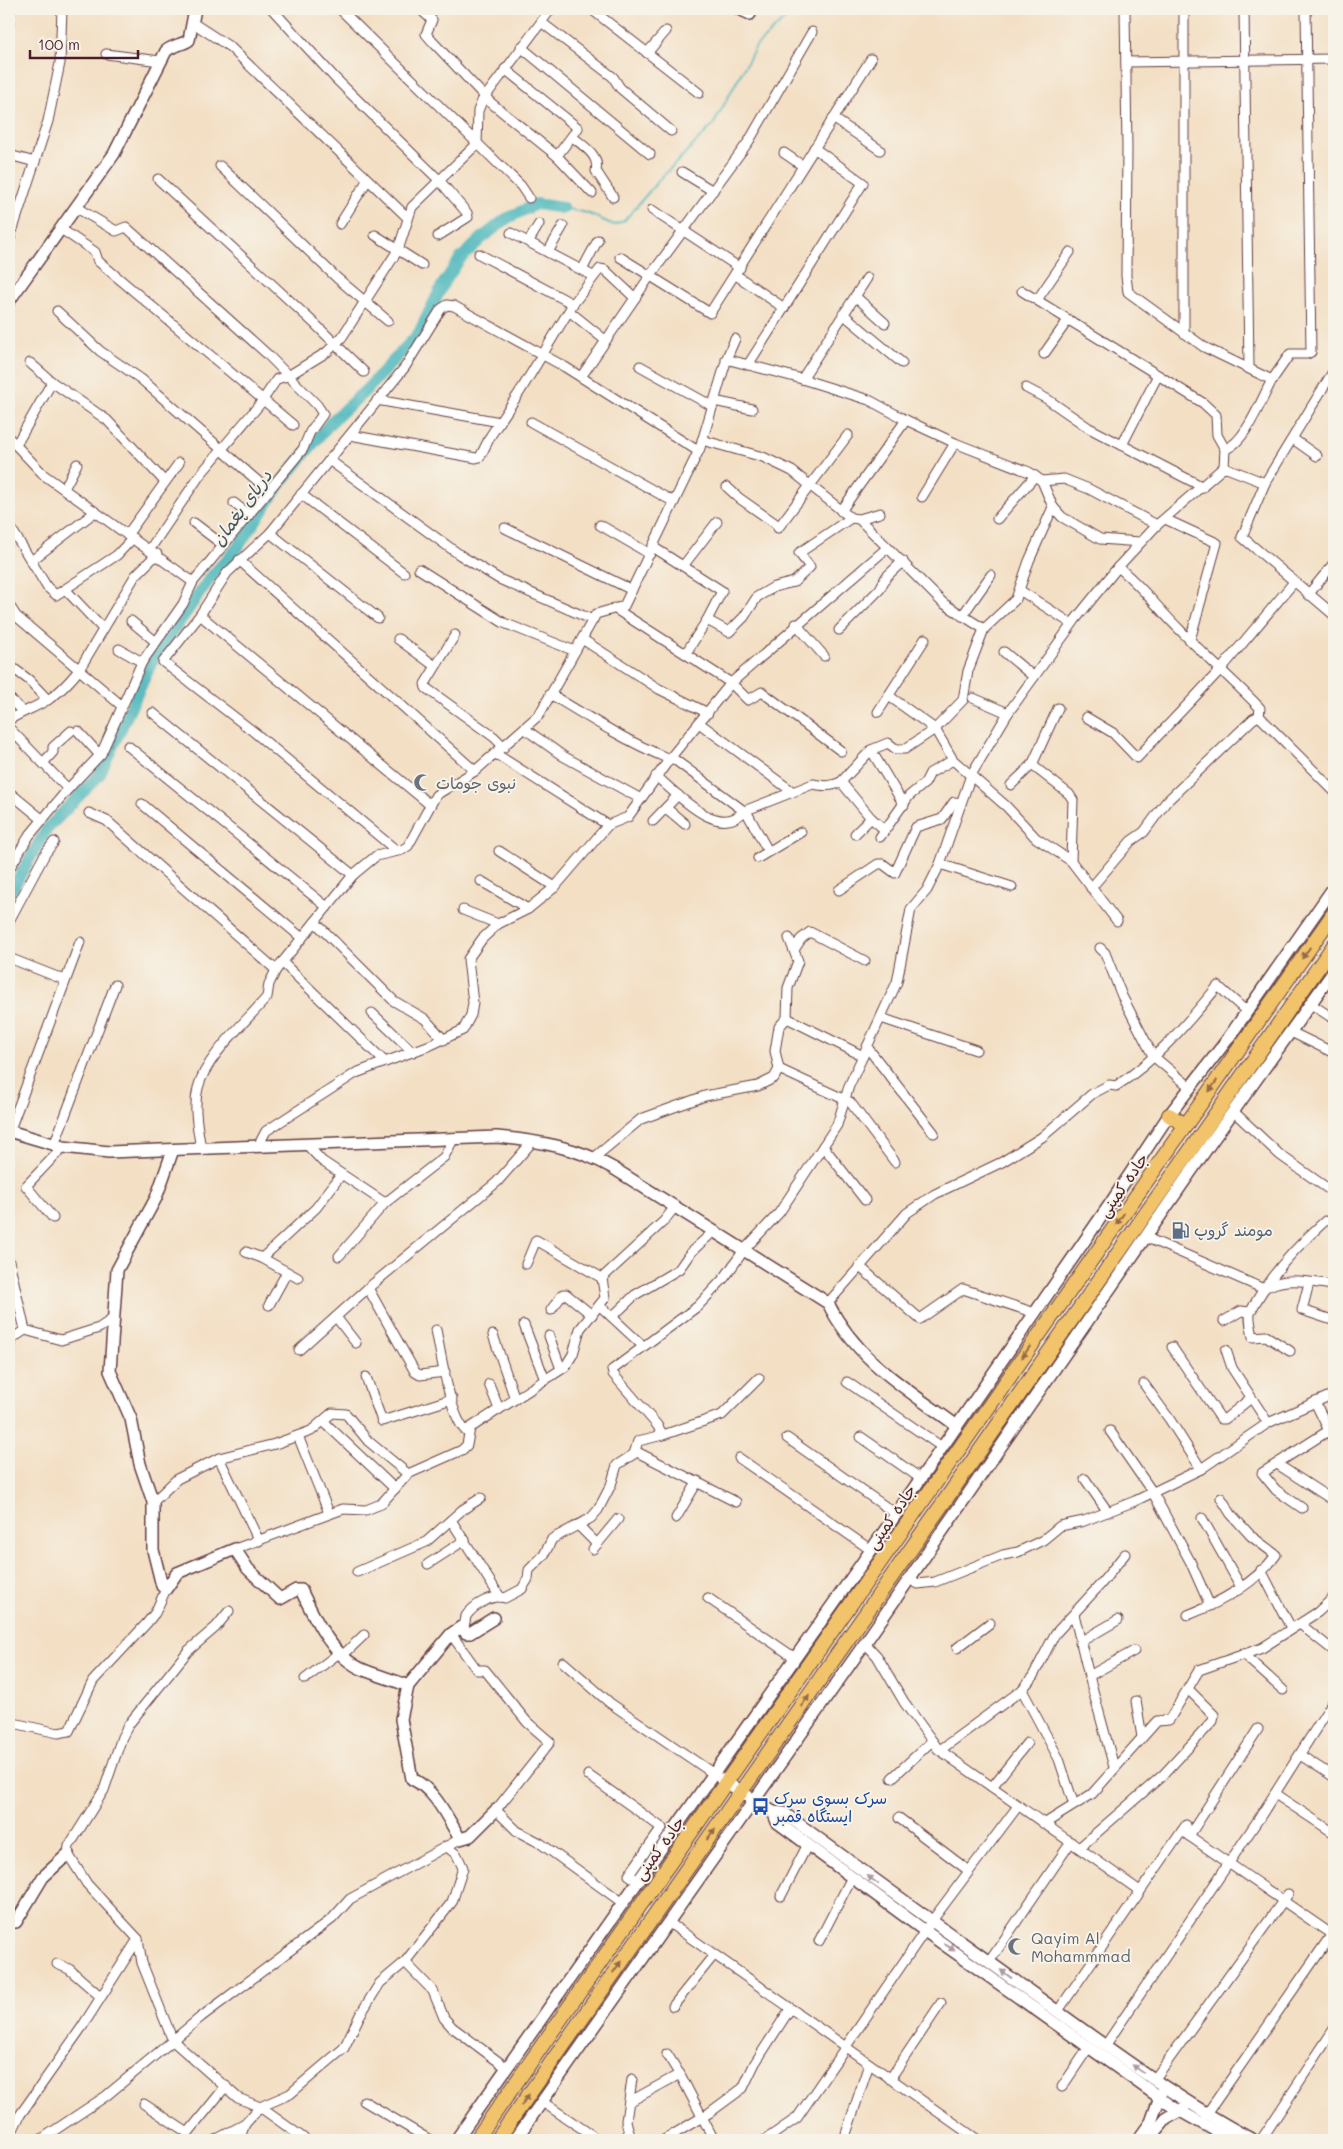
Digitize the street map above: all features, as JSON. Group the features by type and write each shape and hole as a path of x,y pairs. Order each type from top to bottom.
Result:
{"highway":[{"name":"جاده کمپنی","path":"476,2140 673,1858 728,1784 973,1428 1334,913"},
{"name":"جاده کمپنی","path":"497,2140 681,1875 747,1797 1334,945"},
{"path":"1169,1115 1186,1125"}],"street":[{"path":"9,23 10,9"},
{"path":"9,241 48,122 60,63 62,9"},
{"path":"9,301 114,154 160,61 171,46 184,44 189,40 195,9"},
{"path":"272,9 335,78 439,180 468,215 438,236"},
{"path":"340,9 521,186 529,198"},
{"path":"420,9 432,20 426,34 490,102 557,156 592,193"},
{"path":"9,720 22,711 48,700 79,670 134,576 153,552 200,476 278,379 288,376 327,352 336,344 367,301 398,250 408,218 418,199 477,144 478,111 486,96 551,9"},
{"path":"591,9 699,93"},
{"path":"739,9 752,11"},
{"path":"1125,9 1126,276 1128,292 1204,347 1249,367 1272,380"},
{"path":"1184,9 1184,334"},
{"path":"1244,9 1249,367"},
{"path":"1225,449 1232,447 1241,438 1272,380 1290,354 1307,354 1311,352 1306,9"},
{"path":"541,22 613,77 620,88 671,131"},
{"path":"193,23 230,47 367,181 408,218"},
{"path":"647,53 666,31"},
{"path":"581,377 650,276 749,140 812,32"},
{"path":"521,48 650,154"},
{"path":"106,54 160,61"},
{"path":"620,257 710,314 871,59"},
{"path":"1126,62 1334,59"},
{"path":"505,69 578,128 557,156"},
{"path":"833,118 880,150"},
{"path":"573,137 595,156 598,163 596,171 613,197"},
{"path":"748,365 863,183 814,148"},
{"path":"784,153 803,166"},
{"path":"9,155 36,162"},
{"path":"220,166 337,278 367,301 388,321"},
{"path":"682,172 713,191"},
{"path":"158,179 364,372"},
{"path":"340,224 367,181"},
{"path":"9,869 28,837 68,789 101,754 142,662 183,604 193,582 303,449 310,432 323,414 267,354 126,227 116,232 77,208"},
{"path":"652,210 738,271 784,308"},
{"path":"529,242 539,224"},
{"path":"548,252 563,226"},
{"path":"62,229 95,252 98,261 293,425"},
{"path":"511,233 593,276"},
{"path":"375,235 422,264"},
{"path":"582,270 598,240"},
{"path":"1037,300 1070,252"},
{"path":"479,254 571,308 606,340"},
{"path":"350,435 476,458 481,455 491,435 593,276 600,269 605,270 635,298"},
{"path":"802,379 842,314 867,278"},
{"path":"662,1436 657,1425 612,1372 643,1346 698,1306 725,1277 744,1250 779,1213 838,1125 845,1100 897,982 911,909 927,890 940,864 970,775 1008,713 1072,624 1118,567 1161,522 1224,467 1225,449 1217,434 1216,414 1203,403 1022,291"},
{"path":"855,296 885,323"},
{"path":"397,851 254,732 163,662 200,614 227,573 270,533 405,367 441,309 447,305 454,306 581,377 698,451"},
{"path":"57,311 100,351 141,379 269,491"},
{"path":"842,314 902,363"},
{"path":"1044,354 1068,320"},
{"path":"201,1149 196,1120 197,1089 207,1065 268,997 269,984 282,962 354,875 376,856 408,846 429,804 436,795 475,771 539,715 596,614 624,606 698,451 726,359 735,339"},
{"path":"726,359 802,379 869,400 955,443 1039,478 1064,479 1161,522 1217,543 1190,640"},
{"path":"30,363 52,382 107,420 165,482"},
{"path":"640,366 713,404 752,410"},
{"path":"1334,370 1265,483 1242,537 1308,595 1334,615"},
{"path":"1122,445 1158,375"},
{"path":"16,444 52,382"},
{"path":"1026,388 1122,445 1203,487"},
{"path":"377,400 500,422"},
{"path":"841,510 906,420"},
{"path":"531,422 674,502"},
{"path":"727,487 778,527 848,435"},
{"path":"9,438 36,468 193,582"},
{"path":"1293,439 1317,456"},
{"path":"702,440 763,457 792,471 841,510 855,518 903,561 943,603 984,629"},
{"path":"922,497 955,443"},
{"path":"329,460 460,555 499,579 593,620"},
{"path":"9,524 31,561 56,595 117,555 179,463"},
{"path":"64,489 77,464"},
{"path":"1224,467 1265,483"},
{"path":"1039,478 1052,507 1062,518 1100,539 1140,542"},
{"path":"997,519 1039,478"},
{"path":"301,494 404,573"},
{"path":"234,503 249,515"},
{"path":"656,776 696,810 726,822 737,819 745,811 813,784 824,787 841,782 871,750 888,743 896,750 905,749 935,729 963,700 968,671 984,629 999,616 1021,591 1029,562 1052,507"},
{"path":"31,561 95,512"},
{"path":"707,620 729,632 744,618 756,597 774,587 794,582 810,567 799,553 855,518 880,513"},
{"path":"194,522 223,545"},
{"path":"683,566 717,522"},
{"path":"600,525 683,566 722,591 707,620 686,653"},
{"path":"505,528 632,590"},
{"path":"270,533 378,618"},
{"path":"258,1146 266,1131 356,1073 444,1040 463,1030 471,1015 473,1003 468,959 482,939 498,924 528,909 555,887 608,825 628,817 671,756 731,683 796,624 887,548"},
{"path":"239,560 475,771"},
{"path":"839,630 880,589 886,577 903,561"},
{"path":"1308,595 1334,563"},
{"path":"1118,567 1137,582 1158,608 1222,668 1260,708 1259,716"},
{"path":"419,569 504,623 575,651"},
{"path":"962,616 991,575"},
{"path":"1086,717 1113,733 1137,758 1222,668 1294,582"},
{"path":"65,589 102,628"},
{"path":"1021,591 1072,624"},
{"path":"9,605 16,616 122,706"},
{"path":"614,608 731,683 748,700 762,692 841,751"},
{"path":"200,614 429,804"},
{"path":"131,621 156,642"},
{"path":"796,624 824,656"},
{"path":"454,635 424,684 426,688 494,737 504,747"},
{"path":"878,712 925,638"},
{"path":"398,639 435,666"},
{"path":"582,639 659,689 708,713"},
{"path":"119,650 142,662"},
{"path":"1004,652 1034,677"},
{"path":"9,665 29,680 48,700"},
{"path":"550,694 604,728 642,748 667,758 671,756"},
{"path":"889,696 935,729 953,760 1036,838 1071,861 1117,921"},
{"path":"9,698 22,711"},
{"path":"973,698 1008,713"},
{"path":"1011,785 1032,765 1058,708"},
{"path":"153,712 354,875"},
{"path":"1259,716 1334,791"},
{"path":"1091,888 1131,841 1144,832 1166,802 1253,719 1259,716"},
{"path":"699,724 793,792"},
{"path":"9,728 68,789"},
{"path":"525,729 563,756 641,799"},
{"path":"42,762 52,753 53,746 75,731 101,754"},
{"path":"128,746 327,907"},
{"path":"871,750 904,805"},
{"path":"496,754 608,825"},
{"path":"671,756 745,811 768,851"},
{"path":"841,782 882,833 909,796 925,783 930,773 953,760"},
{"path":"1032,765 1069,794 1072,800 1071,861"},
{"path":"9,792 42,820"},
{"path":"653,821 678,795"},
{"path":"838,890 878,864 883,864 895,873 916,827 942,819 954,802 962,803"},
{"path":"142,804 302,938"},
{"path":"666,808 685,824"},
{"path":"89,813 107,821 276,970"},
{"path":"855,834 871,818"},
{"path":"758,858 802,832"},
{"path":"9,921 45,854 54,842"},
{"path":"499,851 555,887"},
{"path":"940,864 1012,887"},
{"path":"481,881 528,909"},
{"path":"456,2140 871,1550 1169,1115 1247,1012 1334,887"},
{"path":"463,910 498,924"},
{"path":"315,922 394,1001 425,1019 444,1040"},
{"path":"794,950 801,939 810,932 865,961"},
{"path":"594,1157 641,1119 705,1096 758,1086 774,1078 779,1069 775,1051 779,1028 787,1018 788,988 798,961 788,938"},
{"path":"80,942 9,1132 58,1146 109,1152 258,1146 308,1146 497,1136 533,1140 594,1157 828,1302 846,1334 868,1359 957,1426"},
{"path":"1100,948 1111,964 1122,996 1153,1056 1190,1087"},
{"path":"9,958 65,980"},
{"path":"282,962 386,1062"},
{"path":"515,2140 668,1922 747,1797 865,1643 1145,1237 1334,971"},
{"path":"53,1218 26,1186 58,1146 115,985"},
{"path":"828,1302 907,1213 935,1194 1002,1162 1042,1137 1092,1094 1109,1084 1116,1086 1153,1056 1218,986 1247,1012"},
{"path":"1311,1004 1334,1019"},
{"path":"372,1013 413,1052"},
{"path":"787,1018 865,1052 934,1133"},
{"path":"881,1018 976,1050"},
{"path":"1291,1032 1334,1053"},
{"path":"779,1069 845,1100 856,1108 895,1162"},
{"path":"1233,1111 1280,1155 1334,1193"},
{"path":"339,1256 386,1203 444,1157 454,1138"},
{"path":"299,1350 368,1288 497,1182 533,1140"},
{"path":"308,1146 322,1161 341,1175 386,1203"},
{"path":"824,1146 865,1200"},
{"path":"166,1589 159,1581 154,1557 153,1502 140,1464 131,1419 110,1371 117,1270 137,1237 156,1198 173,1150"},
{"path":"262,1258 316,1208 341,1175"},
{"path":"602,1278 650,1234 674,1208"},
{"path":"1290,1351 1266,1336 1253,1337 1250,1312 1264,1289 1305,1239 1325,1221"},
{"path":"612,1317 634,1295 679,1269 691,1252 713,1232"},
{"path":"1145,1237 1264,1289"},
{"path":"526,1264 536,1240 602,1278"},
{"path":"246,1252 262,1258 298,1278"},
{"path":"9,1261 25,1330"},
{"path":"859,1266 920,1318 963,1289 1035,1312"},
{"path":"269,1305 287,1272"},
{"path":"9,1722 58,1734 69,1731 93,1681 155,1613 166,1589 177,1573 329,1513 343,1509 366,1510 387,1500 408,1474 462,1450 467,1445 467,1432 473,1426 570,1362 580,1329 600,1306 605,1295 602,1278"},
{"path":"1264,1289 1278,1281 1334,1285"},
{"path":"1309,1283 1302,1310 1332,1320"},
{"path":"368,1288 415,1372 420,1375 445,1372"},
{"path":"551,1310 563,1294 566,1294 592,1315"},
{"path":"600,1306 643,1346"},
{"path":"1224,1321 1241,1311 1250,1312"},
{"path":"336,1317 356,1343"},
{"path":"9,1351 13,1338 25,1330 60,1340 99,1328 114,1318"},
{"path":"524,1325 545,1380"},
{"path":"436,1330 452,1399 461,1427 467,1432"},
{"path":"493,1335 515,1399"},
{"path":"549,1336 561,1369"},
{"path":"1172,1347 1221,1418 1225,1419 1252,1398"},
{"path":"1226,1350 1232,1368 1268,1423"},
{"path":"366,1378 382,1421 452,1399"},
{"path":"494,1618 470,1634 466,1633 464,1628 469,1613 491,1597 511,1596 522,1589 528,1580 529,1570 544,1555 552,1539 591,1518 598,1510 611,1485 617,1465 630,1458 635,1451 638,1441 662,1436 722,1415 759,1378"},
{"path":"847,1382 942,1447"},
{"path":"489,1384 499,1409"},
{"path":"1144,1384 1170,1420 1200,1469"},
{"path":"909,1578 918,1584 935,1582 1003,1555 1018,1552 1043,1540 1060,1526 1108,1512 1153,1493 1200,1469 1268,1423 1334,1394"},
{"path":"1315,1402 1334,1441"},
{"path":"153,1502 176,1479 219,1458 240,1454 298,1436 311,1430 332,1413 346,1414 368,1441 408,1474"},
{"path":"322,1421 395,1489"},
{"path":"1110,1431 1153,1493 1190,1561 1210,1606"},
{"path":"1302,1508 1276,1490 1262,1475 1263,1472 1328,1431"},
{"path":"298,1436 329,1513"},
{"path":"861,1437 920,1478"},
{"path":"787,1438 896,1514"},
{"path":"635,1451 698,1481 736,1502"},
{"path":"219,1458 259,1541"},
{"path":"739,1458 871,1550"},
{"path":"1278,1464 1334,1501"},
{"path":"1085,1479 1108,1512"},
{"path":"676,1518 698,1481"},
{"path":"357,1572 426,1542 451,1520 481,1498"},
{"path":"1188,1615 1210,1606 1241,1587 1276,1555 1251,1536 1231,1514 1222,1498"},
{"path":"1202,1518 1241,1587"},
{"path":"578,1526 595,1547 618,1519"},
{"path":"451,1520 466,1540 500,1596"},
{"path":"428,1564 466,1540"},
{"path":"235,1549 248,1570 280,1599 296,1590 301,1590 327,1638 341,1654 362,1670 408,1686"},
{"path":"940,1750 1022,1690 1033,1676 1056,1634 1125,1554"},
{"path":"1261,1570 1295,1626 1334,1651"},
{"path":"1044,1824 1092,1794 1157,1720 1168,1721 1200,1670 1262,1648 1318,1612 1334,1597"},
{"path":"708,1598 795,1658"},
{"path":"9,1922 16,1922 43,1877 68,1854 69,1846 104,1790 122,1737 129,1724 188,1651 216,1627 229,1611"},
{"path":"1074,1614 1088,1676 1114,1767"},
{"path":"1080,1642 1118,1620"},
{"path":"957,1648 990,1623"},
{"path":"460,1839 429,1791 422,1783 412,1779 401,1719 408,1686 450,1634 461,1627 464,1628"},
{"path":"40,2140 106,2096 173,2041 332,1918 350,1899 446,1846 470,1836 496,1810 550,1742 527,1722 485,1670 477,1670 450,1634"},
{"path":"306,1679 364,1635"},
{"path":"865,1643 877,1656 904,1702 940,1750 1140,1891"},
{"path":"1088,1676 1134,1652"},
{"path":"1243,1654 1283,1690"},
{"path":"563,1662 610,1703 747,1797 773,1812 784,1813 928,1926 1089,2048 1162,2092 1232,2140"},
{"path":"1079,1848 1163,1776 1213,1721 1214,1715 1188,1689"},
{"path":"1022,1690 1059,1759 1074,1805"},
{"path":"1105,2046 1331,1711 1334,1700"},
{"path":"1136,1701 1142,1737"},
{"path":"1058,2012 1140,1891 1258,1730"},
{"path":"892,1778 932,1741"},
{"path":"992,1786 1028,1744"},
{"path":"1300,1755 1334,1777"},
{"path":"588,1775 662,1828 628,1875 638,1881"},
{"path":"1275,1794 1334,1832"},
{"path":"765,2140 797,2118 928,1926 1018,1806"},
{"path":"496,1810 517,1831 540,1844 623,1903"},
{"path":"773,1812 777,1822 852,1877 928,1926 989,1962 1154,2080 1162,2092"},
{"path":"899,1818 969,1871"},
{"path":"1185,1830 1229,1862 1286,1897 1333,1935 1206,2115"},
{"path":"989,1962 1071,1842"},
{"path":"780,1896 808,1844"},
{"path":"215,2140 245,2124 260,2107 290,2094 344,2048 360,2015 380,1983 405,1962 452,1902 462,1868 457,1855 446,1846"},
{"path":"68,1854 88,1884 138,1938 142,1962 173,2041 238,2098 260,2107 306,2140"},
{"path":"819,1940 852,1877"},
{"path":"1154,2080 1286,1897"},
{"path":"668,1922 978,2140"},
{"path":"9,2138 20,2115 82,2027 138,1938"},
{"path":"673,2006 714,1954"},
{"path":"405,1962 433,1991 444,2018 452,2027 507,2068"},
{"path":"57,1964 69,1969 100,1996"},
{"path":"890,2079 942,2003"},
{"path":"664,2140 702,2117 743,2088 755,2063 790,2009"},
{"path":"1261,2140 1334,2029"},
{"path":"1062,2087 1089,2048"},
{"path":"667,2054 680,2074 714,2140"},
{"path":"844,2140 869,2064"},
{"path":"629,2102 680,2074"},
{"path":"631,2140 626,2120 632,2079"},
{"path":"144,2104 188,2134 226,2086"},
{"path":"1138,2140 1157,2109 1162,2092"},
{"path":"364,2101 415,2137 430,2140"},
{"path":"541,2101 599,2140"},
{"path":"1149,2140 1166,2119 1184,2108 1206,2115 1253,2140"},
{"path":"239,2140 245,2124"},
{"path":"1331,2140 1334,2136"}],"waterway":[{"path":"563,208 587,213 614,225 624,221 659,180 713,125 756,46 796,9"},
{"name":"دریای پغمان","path":"9,894 47,829 99,775 154,658 210,578 238,547 280,484 331,422 366,390 419,333 443,284 460,259 506,219 536,204 563,208"}],"place":[{"name":"نبوی جومات","path":"422,783"},
{"name":"مومند گروپ","path":"1180,1230"},
{"name":"سرک بسوی سرک ایستگاه قمبر","path":"760,1807"},
{"name":"Qayim Al Mohammmad","path":"1017,1947"}]}
